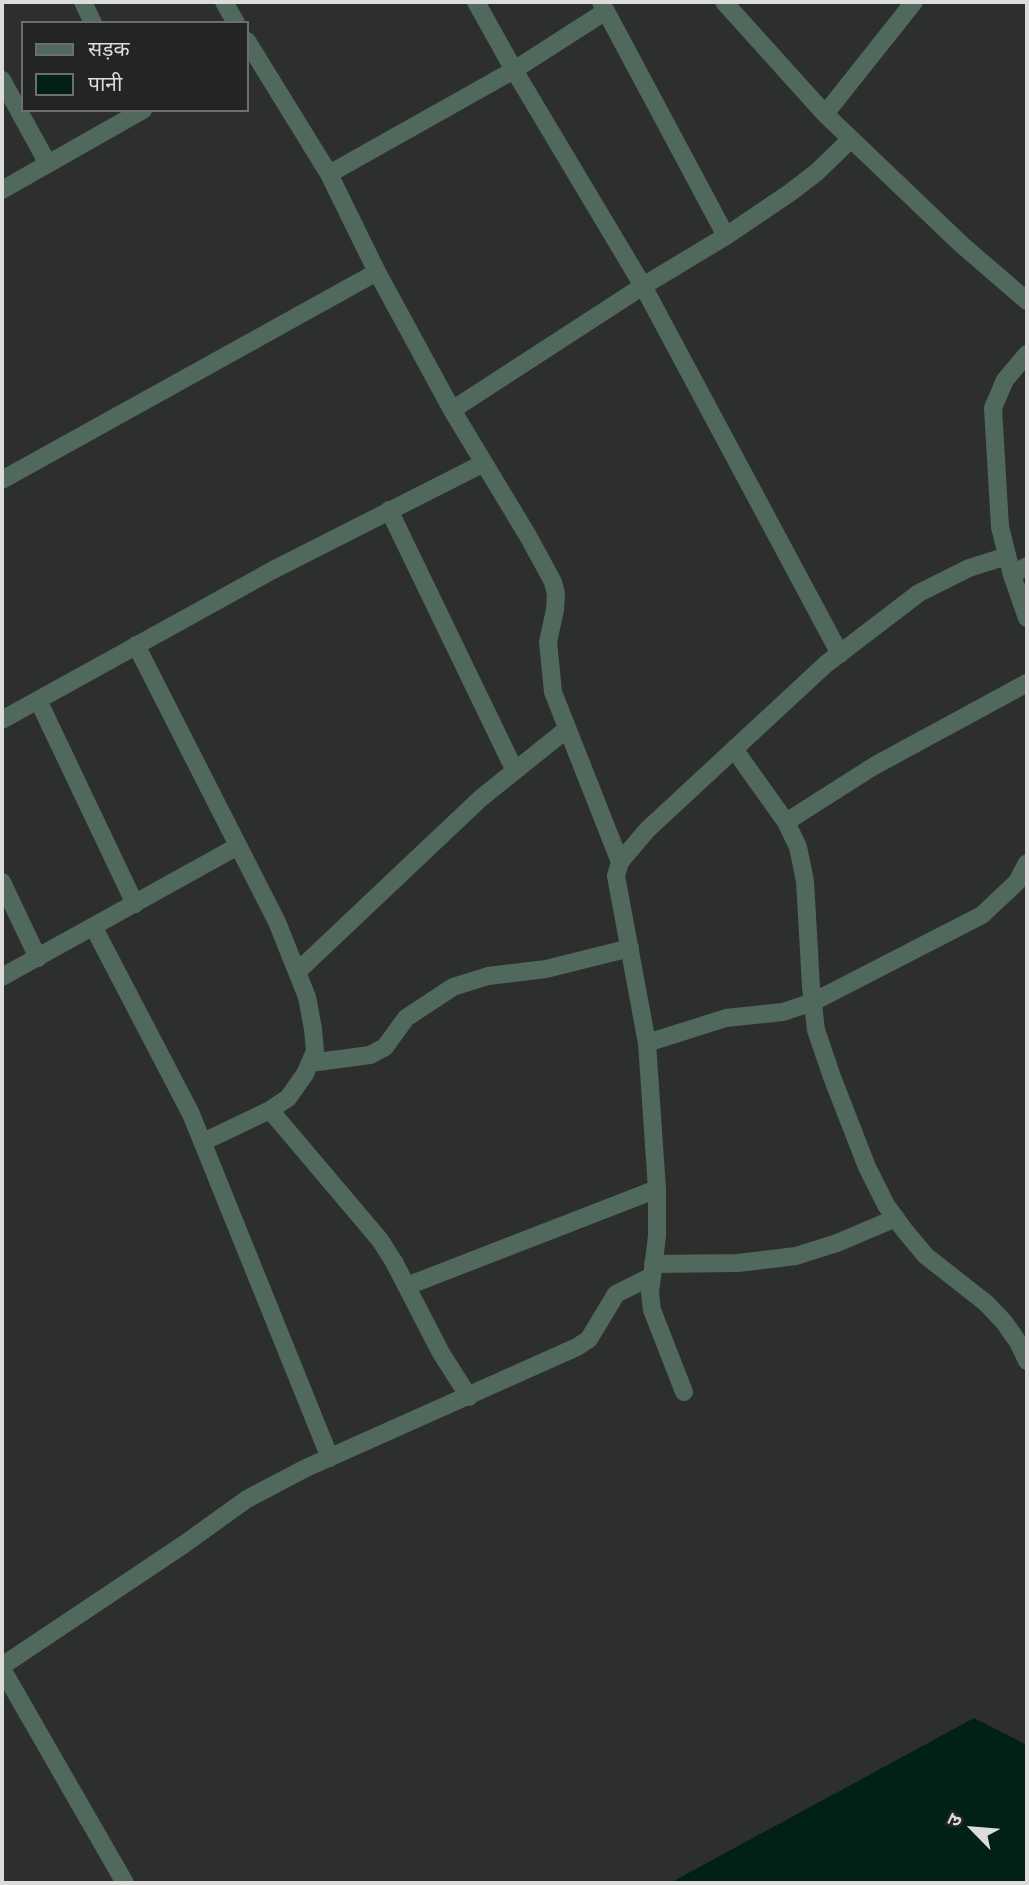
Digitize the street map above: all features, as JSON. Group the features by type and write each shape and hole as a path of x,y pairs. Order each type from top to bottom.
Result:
{"street":[{"path":"83,2 92,21"},
{"path":"224,2 235,21"},
{"path":"477,2 514,70 643,286 840,654"},
{"path":"724,2 825,114 962,244 1027,301"},
{"path":"825,114 914,2"},
{"path":"329,174 514,70 603,7 726,236"},
{"path":"249,48 329,174 377,272 452,410 553,582 556,594 548,642 548,665 553,692 620,862"},
{"path":"2,80 48,164"},
{"path":"2,190 138,112"},
{"path":"452,410 791,192 817,172 851,139"},
{"path":"2,480 377,272"},
{"path":"1027,354 1005,380 993,408 1000,527 1007,556 1019,570 1027,618"},
{"path":"2,720 273,570 484,463"},
{"path":"389,510 515,771"},
{"path":"684,1392 652,1310 651,1270 657,1236 657,1189 648,1043 616,876 620,862 647,830 807,680 919,593 969,568 1007,556"},
{"path":"136,645 277,922 307,997 313,1029 315,1051 288,1098 270,1110 203,1142"},
{"path":"786,822 874,766 1027,683"},
{"path":"38,700 135,904"},
{"path":"298,971 481,798 567,729"},
{"path":"734,749 786,822 798,847 805,881 817,1030 867,1167 896,1218 926,1256 986,1303 1004,1322 1027,1361"},
{"path":"2,977 238,846"},
{"path":"648,1043 726,1018 783,1012 813,1002 982,915 1022,888 1027,863"},
{"path":"2,882 38,958"},
{"path":"93,928 191,1114 330,1458"},
{"path":"310,1063 370,1055 385,1047 406,1018 453,987 488,976 545,969 630,948"},
{"path":"270,1110 370,1227 407,1286 441,1353 469,1397"},
{"path":"407,1286 657,1189"},
{"path":"125,1883 2,1667 247,1499 330,1458 583,1343 598,1327 616,1294 651,1270 796,1256 837,1243 896,1218"}],"water":[{"path":"974,1718 1027,1745 1027,1883 670,1883"}]}
